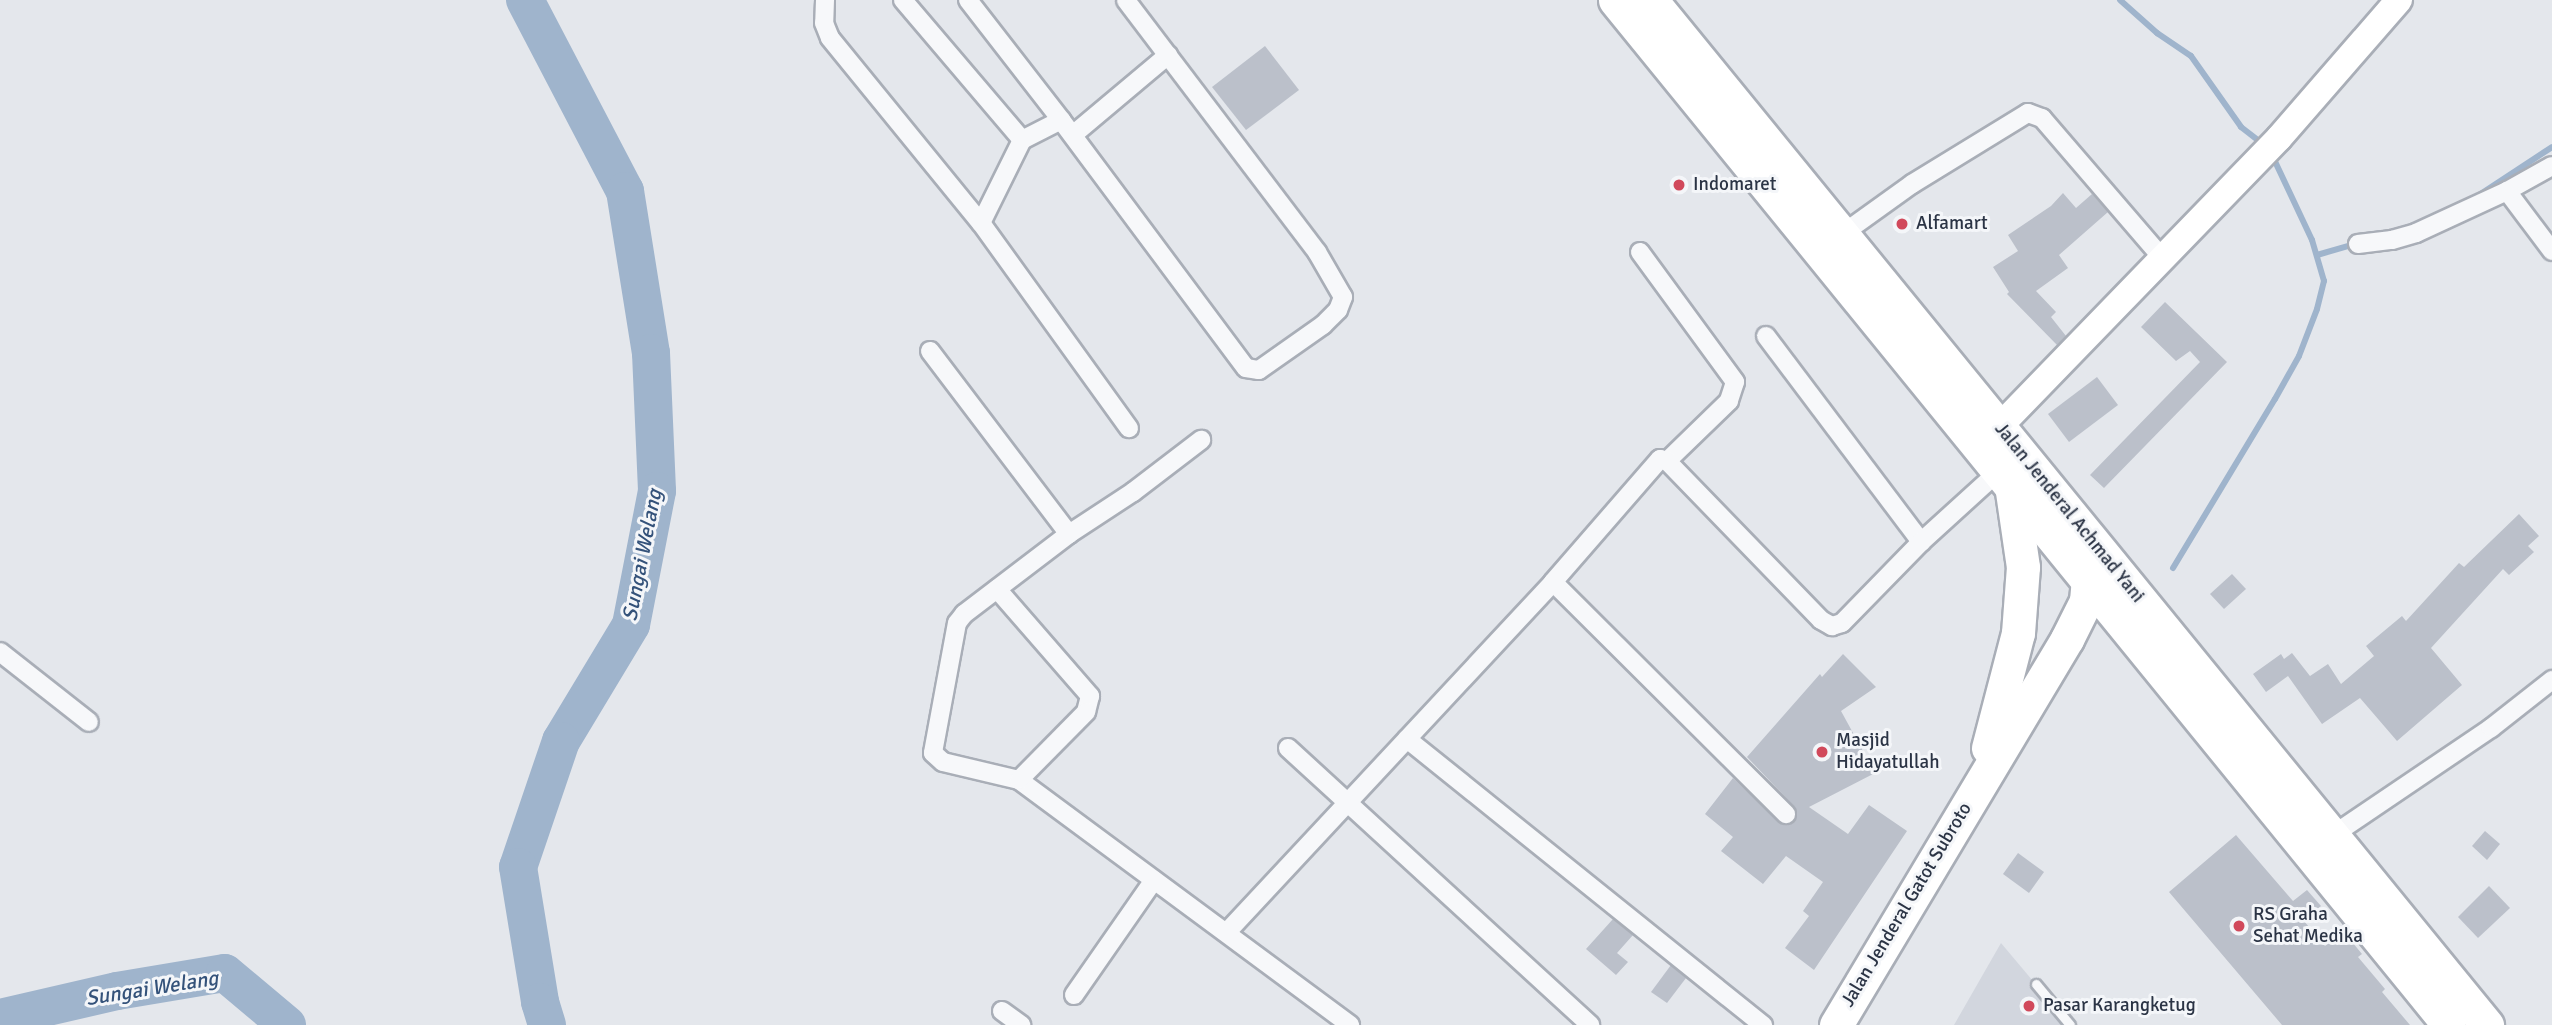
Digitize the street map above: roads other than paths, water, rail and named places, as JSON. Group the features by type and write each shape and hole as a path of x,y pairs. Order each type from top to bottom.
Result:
{"highway":[{"name":"Jalan Jenderal Achmad Yani","path":"1615,0 2449,1025"},
{"name":"Jalan Jenderal Achmad Yani","path":"1651,0 2487,1025"},
{"name":"Jalan Jenderal Gatot Subroto","path":"1978,784 2018,633 2024,567 2019,526 2005,479"},
{"path":"2077,523 2089,557 2090,582"},
{"name":"Jalan Jenderal Gatot Subroto","path":"1836,1025 2067,639 2087,601 2090,582"}],"street":[{"path":"825,0 824,23 830,38 981,223 1129,428"},
{"path":"903,0 1022,141"},
{"path":"968,0 1074,134 1246,368 1259,370 1323,325 1338,310 1343,300 1317,252 1126,0"},
{"path":"2000,427 2164,260 2278,138 2399,0"},
{"path":"1074,134 1168,55"},
{"path":"1841,235 1913,184 2028,113 2042,118 2164,260"},
{"path":"981,223 1022,141 1061,120"},
{"path":"2358,244 2392,240 2416,233 2507,191 2552,166"},
{"path":"2507,191 2552,251"},
{"path":"1640,252 1735,382 1729,401 1667,461"},
{"path":"1766,336 1921,542"},
{"path":"930,351 1069,534"},
{"path":"1201,440 1133,492 1069,534 996,589 957,623 933,753 943,762 1019,780 1350,1025"},
{"path":"1227,932 1553,582 1660,459 1667,461 1821,620 1832,626 1842,623 1921,542 2005,479"},
{"path":"1553,582 1786,814"},
{"path":"996,589 1090,696 1086,712 1019,780"},
{"path":"0,652 89,722"},
{"path":"2333,835 2437,762 2491,728 2552,680"},
{"path":"1407,739 1763,1025"},
{"path":"1288,748 1590,1025"},
{"path":"1074,995 1154,880"},
{"path":"1002,1012 1021,1025"}],"lane":[{"path":"2036,984 2070,1025"}],"waterway":[{"name":"Sungai Welang","path":"525,0 625,191 651,353 657,491 631,625 561,741 518,867 540,1002 547,1025"},
{"path":"2120,0 2157,33 2191,56 2241,127 2263,144"},
{"path":"2476,197 2552,147"},
{"path":"2173,568 2299,356 2317,309 2324,281 2312,240 2272,155"},
{"path":"2317,255 2355,244"},
{"name":"Sungai Welang","path":"0,1018 117,991 225,973 287,1025"}],"place":[{"name":"Indomaret","path":"1679,185"},
{"name":"Alfamart","path":"1902,224"},
{"name":"Masjid Hidayatullah","path":"1822,752"},
{"name":"RS Graha Sehat Medika","path":"2239,926"},
{"name":"Pasar Karangketug","path":"2029,1006"}]}
